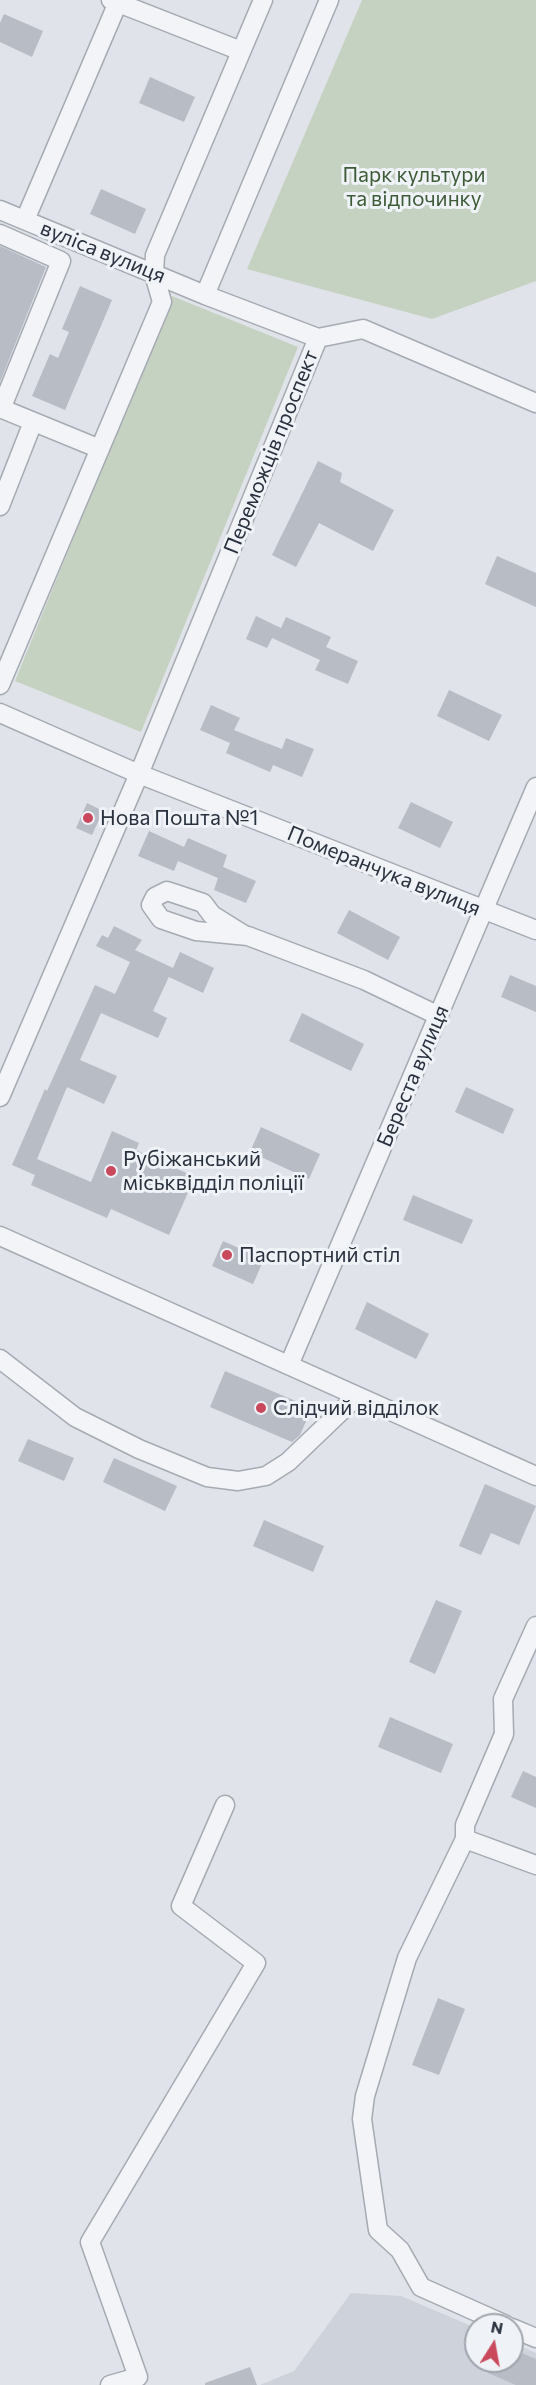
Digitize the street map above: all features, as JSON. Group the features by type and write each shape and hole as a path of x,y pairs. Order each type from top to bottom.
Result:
{"street":[{"path":"0,685 162,302 154,274 155,255 264,0"},
{"path":"205,295 329,0"},
{"path":"25,220 116,1 242,51"},
{"name":"вуліса вулиця","path":"1,214 25,220 205,295"},
{"path":"0,234 61,261 1,408 100,449"},
{"name":"Переможців проспект","path":"0,1097 139,774 318,338 205,295"},
{"path":"318,338 363,329 536,403"},
{"path":"0,506 33,422"},
{"name":"Померанчука вулиця","path":"0,713 139,774 536,930"},
{"name":"Береста вулиця","path":"289,1365 536,787"},
{"path":"244,935 364,980 439,1016"},
{"path":"0,1236 536,1476"},
{"path":"0,1359 86,1422 139,1449 207,1477 237,1481 266,1476 288,1462 357,1396"},
{"path":"479,2313 421,2287 400,2250 378,2230 362,2119 365,2096 407,1959 465,1839 465,1825 504,1734 503,1699 536,1626"},
{"path":"110,2385 138,2376 90,2242 256,1963 180,1906 225,1805"},
{"path":"465,1839 536,1865"}],"shaded area":[{"path":"351,2293 401,2296 464,2323 464,2373 524,2373 524,2348 536,2353 536,2385 260,2385 294,2371"}],"green space":[{"name":"Парк культури та відпочинку","path":"362,0 536,0 536,281 432,319 247,269"},
{"path":"172,296 298,347 141,732 15,681"}],"building":[{"path":"4,14 43,31 32,57 0,42 0,23"},
{"path":"150,77 195,97 184,122 139,103"},
{"path":"101,189 146,209 135,234 90,214"},
{"path":"0,246 46,267 0,382"},
{"path":"80,286 112,300 65,410 32,396 50,354 58,358 69,332 62,329"},
{"path":"318,461 342,473 340,482 394,510 373,551 319,523 296,567 272,555"},
{"path":"497,556 536,573 536,607 485,584"},
{"path":"256,616 281,628 286,617 331,637 326,647 358,661 348,684 315,670 320,660 272,638 267,648 246,639"},
{"path":"449,690 502,715 489,741 437,716"},
{"path":"211,705 240,718 234,730 282,749 286,738 314,749 302,777 273,765 270,772 226,753 230,743 200,730"},
{"path":"411,802 453,822 440,848 398,828"},
{"path":"87,803 103,811 92,835 76,828"},
{"path":"149,831 184,847 188,838 227,855 223,867 256,881 246,903 214,890 218,878 178,861 174,871 138,856"},
{"path":"349,910 400,937 388,960 337,933"},
{"path":"114,926 142,940 135,950 173,968 153,1011 167,1018 158,1038 101,1013 80,1060 117,1076 104,1104 67,1087 37,1159 91,1182 112,1131 139,1143 136,1150 195,1177 169,1235 111,1209 107,1218 31,1185 35,1175 12,1165 45,1089 47,1091 95,985 115,994 130,962 96,946 102,935 108,938"},
{"path":"180,952 214,968 203,993 169,977"},
{"path":"510,975 536,986 536,1012 501,997"},
{"path":"302,1013 364,1044 351,1071 289,1041"},
{"path":"466,1087 514,1109 503,1134 455,1112"},
{"path":"261,1127 320,1154 309,1179 250,1152"},
{"path":"413,1195 473,1220 462,1244 403,1220"},
{"path":"223,1241 264,1259 253,1284 212,1266"},
{"path":"367,1302 429,1334 416,1359 355,1329"},
{"name":"Слідчий відділок","path":"225,1371 312,1408 300,1435 292,1442 210,1407"},
{"path":"28,1439 74,1458 64,1481 18,1461"},
{"path":"114,1458 177,1486 165,1511 103,1482"},
{"path":"485,1484 536,1506 519,1545 491,1533 481,1555 459,1546"},
{"path":"264,1520 324,1546 313,1572 253,1546"},
{"path":"436,1600 462,1611 435,1674 409,1662"},
{"path":"390,1717 453,1744 441,1773 378,1747"},
{"path":"523,1771 536,1777 536,1808 511,1797"},
{"path":"438,1998 465,2009 439,2075 412,2065"},
{"path":"524,2354 536,2359 536,2385 516,2385 488,2373 524,2373"},
{"path":"250,2367 257,2385 205,2385 205,2383"}],"place":[{"name":"Нова Пошта №1","path":"88,818"},
{"name":"Рубіжанський міськвідділ поліції","path":"111,1171"},
{"name":"Паспортний стіл","path":"227,1255"},
{"name":"Слідчий відділок","path":"261,1408"}]}
